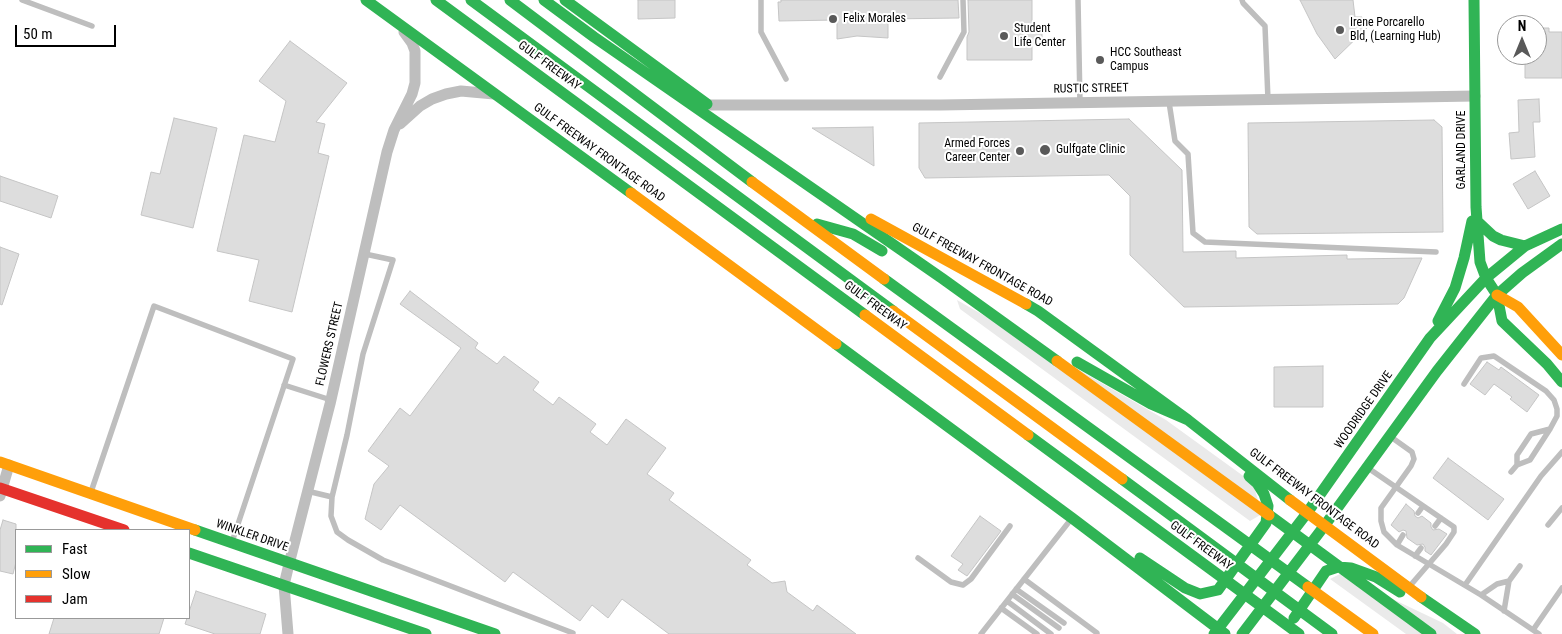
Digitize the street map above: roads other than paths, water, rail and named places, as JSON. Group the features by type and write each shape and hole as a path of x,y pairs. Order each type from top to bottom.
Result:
{"main road":[{"name":"GULF FREEWAY FRONTAGE ROAD","path":"366,0 1074,520 1219,632"},
{"name":"GULF FREEWAY","path":"436,0 1298,634"},
{"name":"GULF FREEWAY","path":"470,0 1332,634"},
{"path":"510,0 804,220 1373,634"},
{"path":"544,0 951,285 1164,438 1430,634"},
{"name":"GULF FREEWAY FRONTAGE ROAD","path":"565,0 820,186 885,227 1038,311 1188,420 1308,513 1433,606 1475,634"},
{"name":"GARLAND DRIVE","path":"1474,0 1476,221 1480,262 1486,278 1497,295"},
{"path":"1430,338 1455,288 1476,207"},
{"path":"804,220 852,234 1151,404 1188,420"},
{"path":"1476,221 1493,236 1525,246"},
{"name":"WOODRIDGE DRIVE","path":"1219,632 1308,513 1430,338 1486,278 1525,246 1562,229"},
{"path":"1242,634 1325,525 1437,371 1497,295 1522,273 1562,244"},
{"path":"1497,295 1518,307 1562,355"},
{"path":"1497,295 1502,321 1547,364 1562,382"},
{"path":"1074,520 1090,524 1185,588 1200,594 1218,590 1266,523 1268,515 1268,506 1264,494 1257,483 1238,467 1234,456"},
{"name":"WINKLER DRIVE","path":"5,464 189,529"},
{"path":"1,491 121,529"},
{"name":"WINKLER DRIVE","path":"190,529 496,634"},
{"path":"190,553 426,634"},
{"path":"1247,597 1282,634 1326,571 1338,567 1351,568 1376,577 1413,601 1433,606"}],"street":[{"name":"FLOWERS STREET","path":"288,634 284,586 289,564 331,400 387,152 394,130 412,94 416,71 415,51 412,43 398,23"},
{"path":"394,130 420,106 439,96 462,91 495,94"},
{"name":"RUSTIC STREET","path":"708,105 1169,102 1475,96"},
{"path":"1,491 5,464"}],"lane":[{"path":"22,0 92,26"},
{"path":"760,0 761,32 786,79"},
{"path":"940,77 964,32 963,0"},
{"path":"1078,0 1080,103"},
{"path":"1242,0 1264,26 1268,100"},
{"path":"1169,102 1175,141 1188,154 1193,233 1205,242 1436,252"},
{"path":"365,254 393,260 373,318 332,497 331,516 337,532 383,560 574,634"},
{"path":"90,494 154,306 293,359 231,544"},
{"path":"1464,384 1481,358 1488,356 1501,360 1546,391 1554,400 1557,416 1550,429 1530,460 1517,465 1511,472"},
{"path":"284,385 331,400"},
{"path":"1517,465 1516,455 1531,434 1550,429"},
{"path":"1390,436 1412,452 1414,459 1412,466 1381,508 1380,521 1384,532 1397,545 1481,595 1539,634"},
{"path":"1465,586 1541,476 1562,452"},
{"path":"1368,467 1454,527 1454,532 1446,544 1409,588"},
{"path":"308,490 332,497"},
{"path":"1418,513 1423,506"},
{"path":"1548,525 1562,508"},
{"path":"1435,526 1441,518"},
{"path":"981,634 1074,520"},
{"path":"918,558 952,582 963,585 971,579 1010,526"},
{"path":"1397,545 1403,535"},
{"path":"1415,556 1421,548"},
{"path":"1504,611 1510,581 1520,566"},
{"path":"1024,579 1097,634"},
{"path":"1481,595 1497,584 1510,581"},
{"path":"1533,630 1562,588"},
{"path":"1016,589 1064,623"},
{"path":"1012,594 1059,628"},
{"path":"1007,601 1052,634"},
{"path":"1001,608 1037,634"}],"place":[{"name":"Felix Morales","path":"833,19"},
{"name":"Irene Porcarello Bld, (Learning Hub)","path":"1340,30"},
{"name":"Student Life Center","path":"1004,36"},
{"name":"HCC Southeast Campus","path":"1100,60"},
{"name":"Gulfgate Clinic","path":"1045,150"},
{"name":"Armed Forces Career Center","path":"1020,151"}]}
